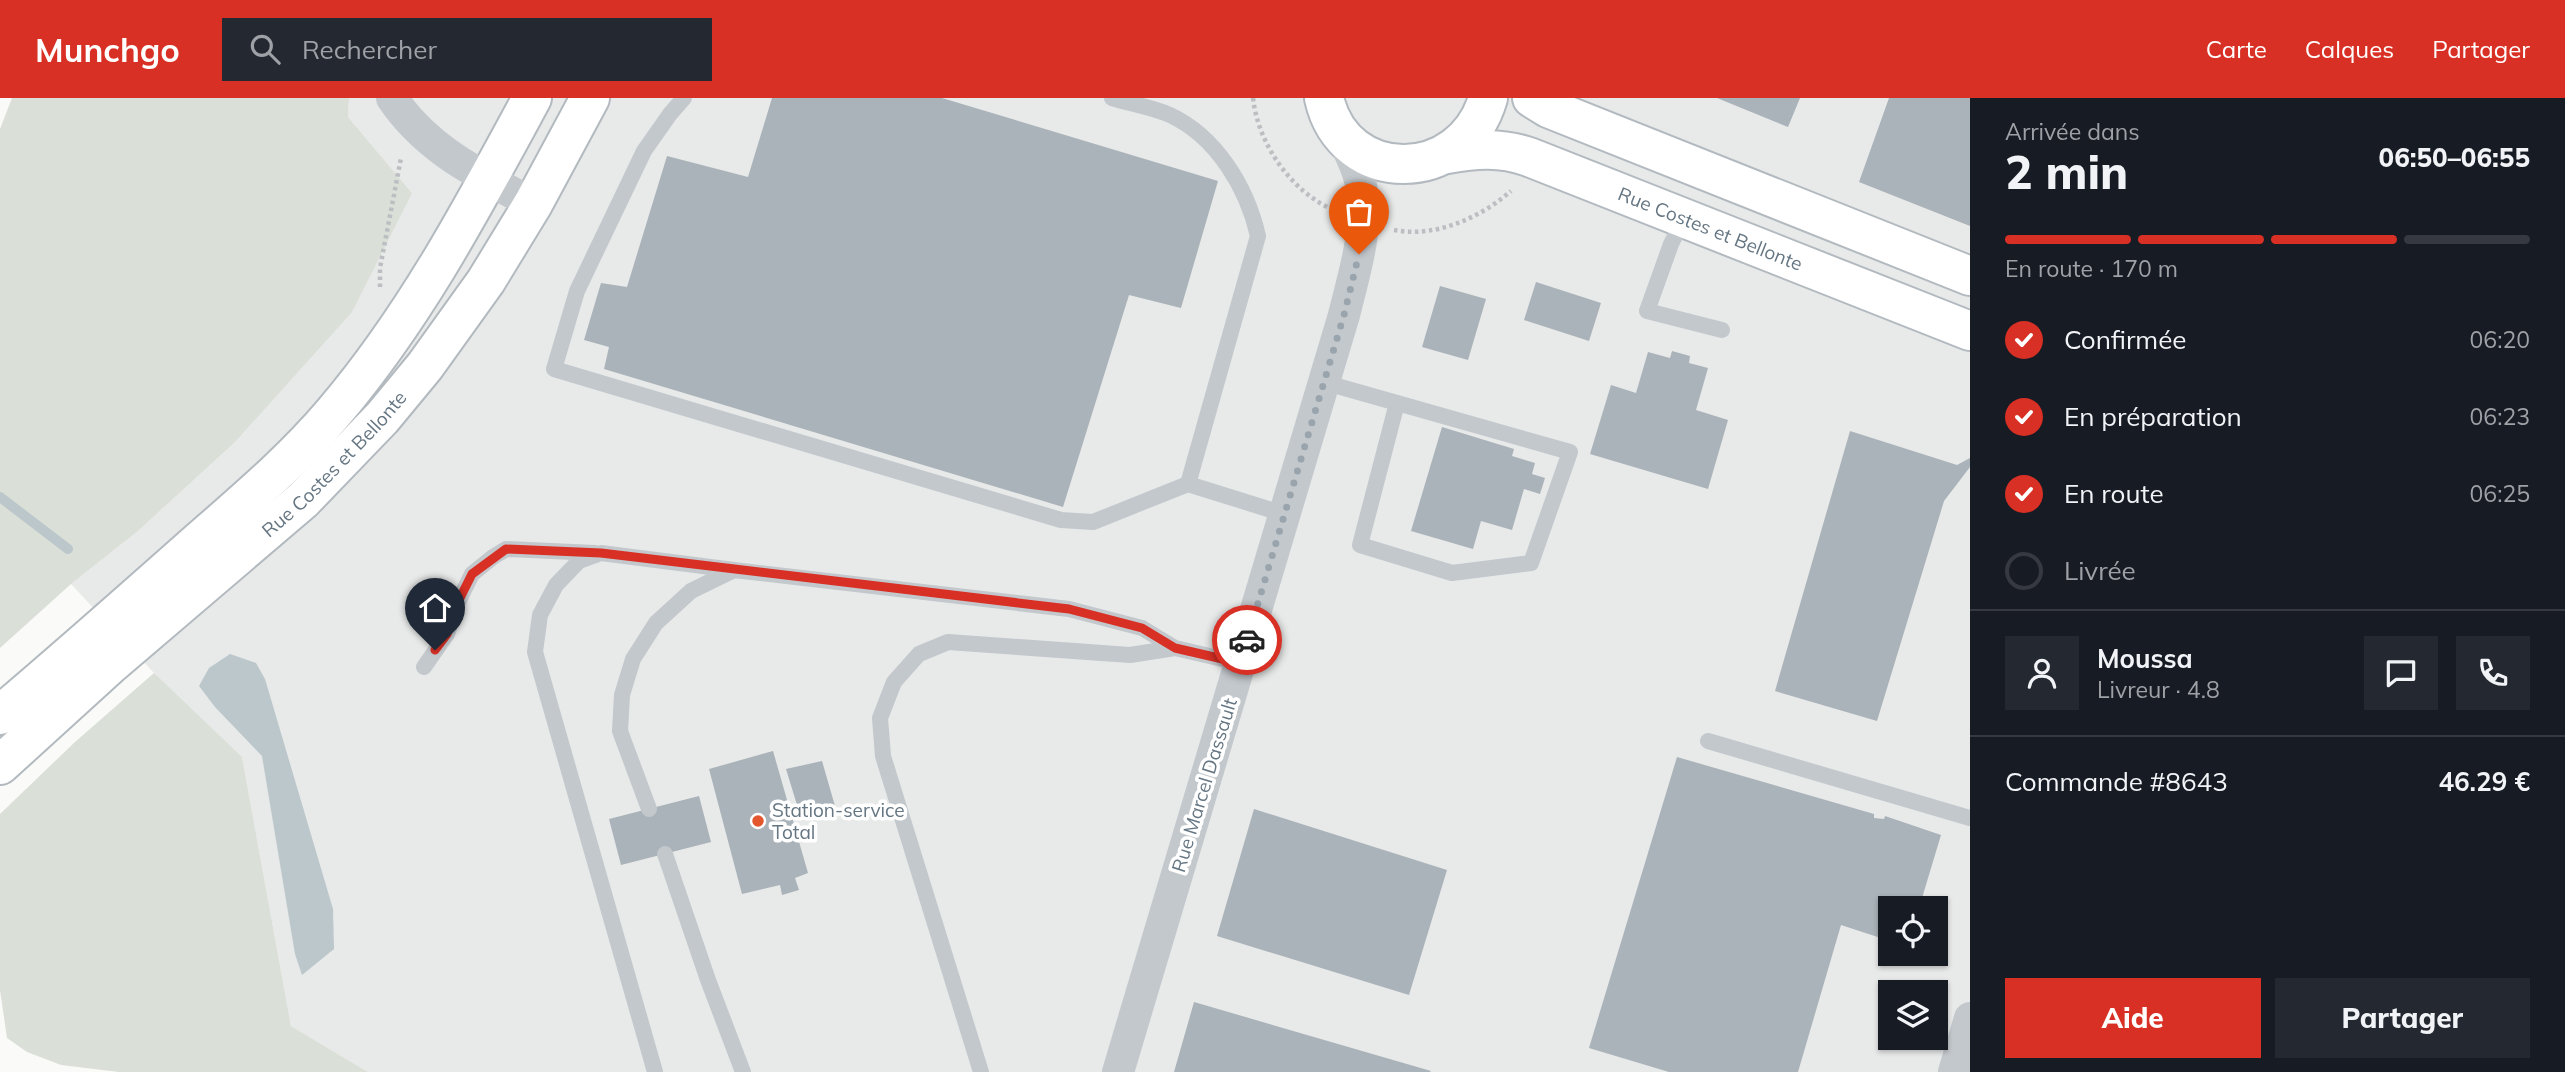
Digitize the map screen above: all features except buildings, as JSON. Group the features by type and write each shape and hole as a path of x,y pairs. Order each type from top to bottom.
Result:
{"main road":[{"name":"Rue Costes et Bellonte","path":"0,715 268,481 310,440 362,378 396,331 448,250 533,98"},
{"name":"Rue Costes et Bellonte","path":"0,765 111,664 282,518 334,470 382,418 432,357 486,281 533,204 590,98"},
{"path":"1447,154 1475,130 1488,98"},
{"path":"1532,98 1571,118 1970,276"},
{"name":"Rue Costes et Bellonte","path":"1328,108 1361,151 1385,162 1423,163 1447,154 1486,148 1514,152 1970,331"}],"street":[{"name":"Rue Marcel Dassault","path":"1118,1072 1359,254 1364,222 1359,177 1328,108"},
{"path":"400,109 437,147 533,204"},
{"path":"1954,1072 1970,1018"}],"lane":[{"path":"684,98 644,152 588,268 577,291 554,369 1061,520 1093,522 1188,484 1284,514"},
{"path":"1112,98 1169,115 1194,130 1219,155 1241,186 1253,213 1258,236 1188,484"},
{"path":"1684,218 1671,244 1647,311 1722,330"},
{"path":"1323,382 1570,452 1531,564 1452,573 1360,545 1397,403"},
{"path":"424,667 447,634 458,602 472,574 506,549 601,553 1069,609 1142,628 1175,648 1240,663"},
{"path":"601,553 579,561 556,585 540,615 535,652 655,1072"},
{"path":"649,809 620,731 622,695 634,659 656,623 691,591 734,570"},
{"path":"981,1072 883,756 880,718 894,682 919,654 948,642 1130,655 1175,648"},
{"path":"1708,741 1970,818"},
{"path":"665,854 743,1072"}],"path":[{"path":"380,295 380,268 400,109"}],"shaded area":[{"path":"12,98 349,98 348,117 412,193 352,312 233,444 138,531 71,584 0,648 0,129"},
{"path":"349,98 1970,98 1970,1072 368,1072 291,1026 242,757 168,688 71,584 138,531 233,444 412,193 348,117"},
{"path":"230,654 256,663 265,679 333,909 334,949 302,975 295,954 262,756 215,707 199,686 209,668"},
{"path":"154,673 242,757 291,1026 368,1072 119,1072 61,1065 27,1052 7,1038 0,990 0,814 75,742"}],"waterway":[{"path":"0,497 68,549"}],"way so far":[{"path":"1247,640 1344,315 1359,254"}],"place":[{"name":"Station-service Total","path":"758,821"}],"route":[{"path":"435,650 447,634 458,602 472,574 506,549 601,553 1069,609 1142,628 1175,648 1240,663 1247,640"}]}
